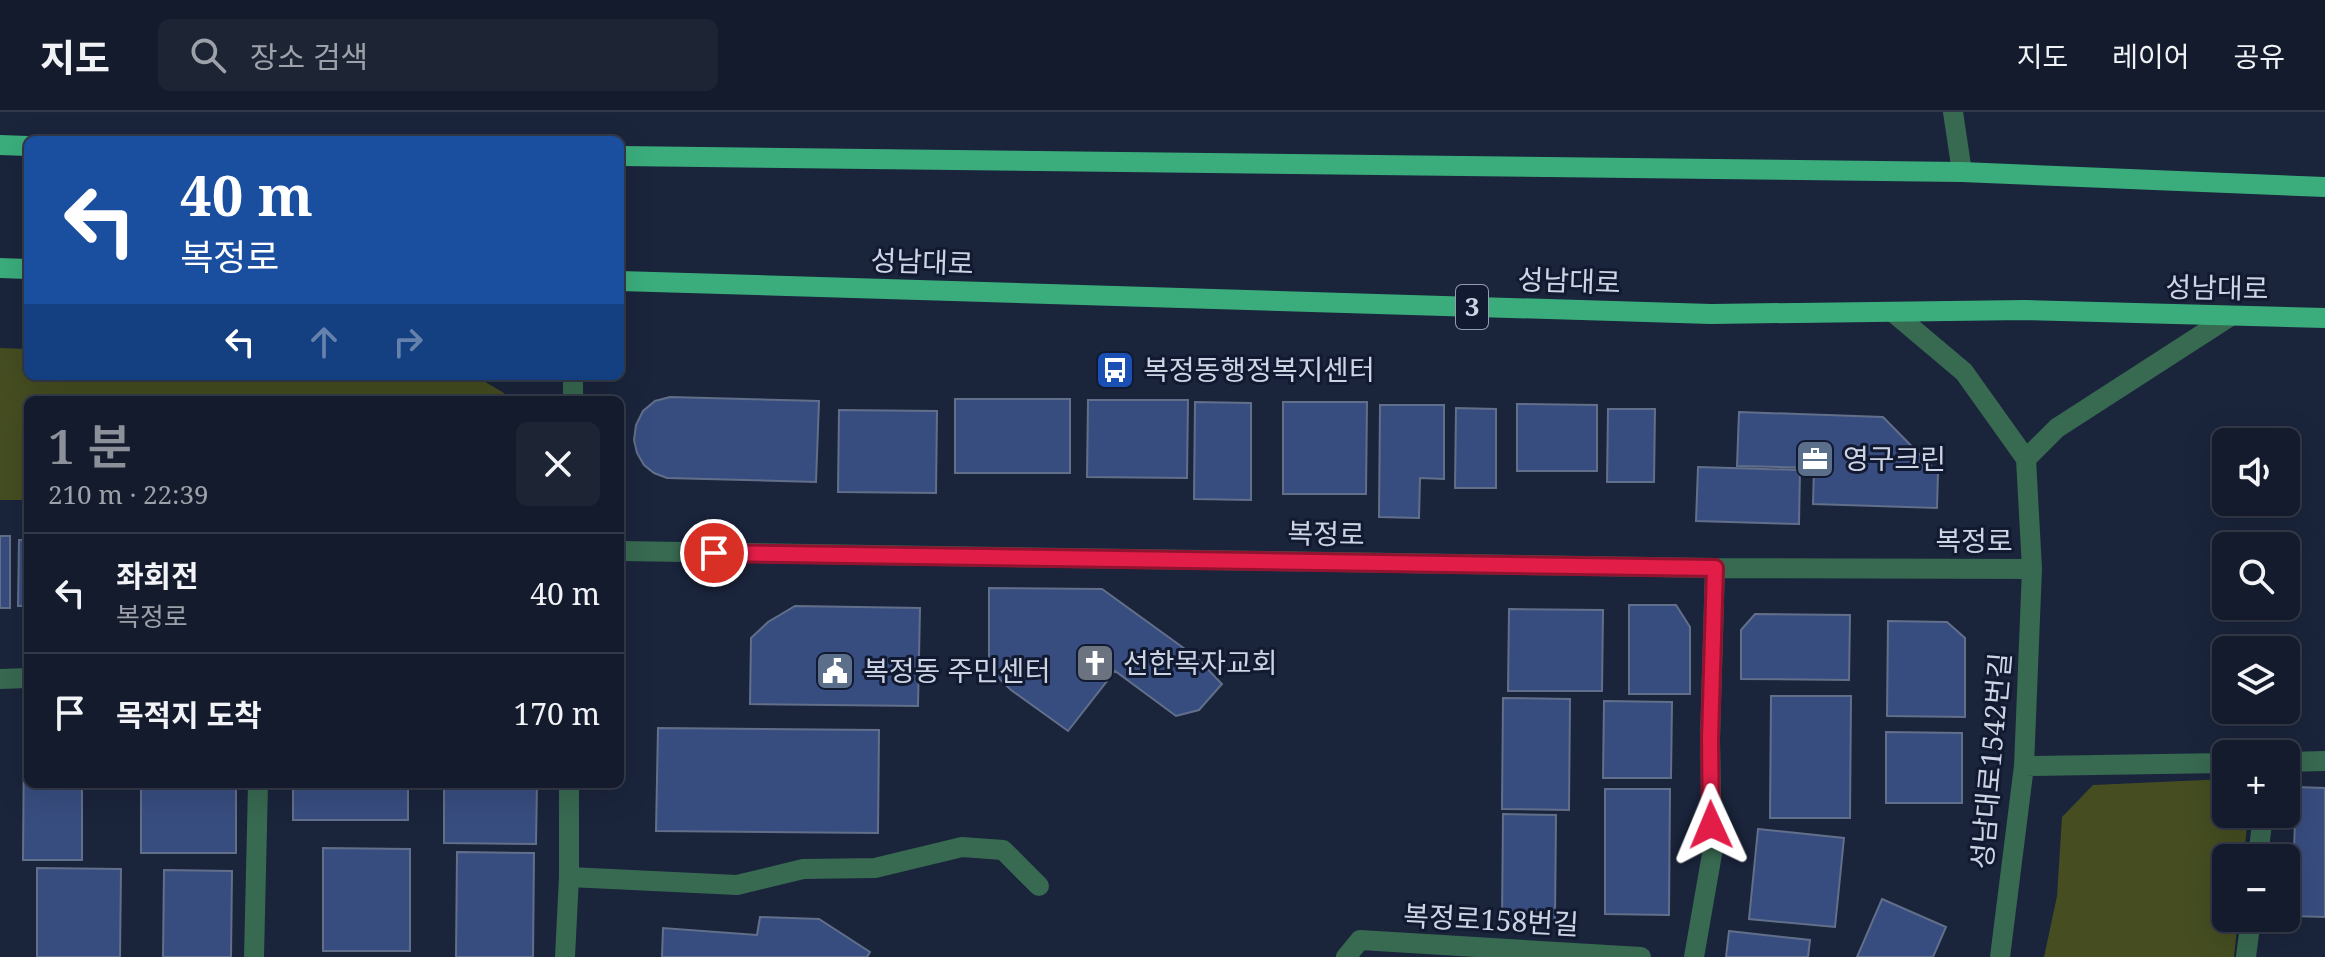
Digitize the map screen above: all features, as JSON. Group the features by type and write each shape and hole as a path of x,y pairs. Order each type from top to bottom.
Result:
{"main road":[{"path":"0,145 24,146"},
{"path":"624,156 1962,172 2325,187"},
{"path":"0,268 24,269"},
{"name":"성남대로","path":"624,281 1711,314 2025,310 2325,318"}],"street":[{"path":"1953,112 1962,172"},
{"path":"1894,313 1964,372 2026,459 2057,428 2229,317"},
{"name":"성남대로1542번길","path":"2000,957 2024,766 2032,569 2026,459"},
{"name":"복정로","path":"624,551 1715,568 2032,569"},
{"path":"1694,957 1712,854 1710,739 1715,568"},
{"path":"0,679 24,678"},
{"path":"2300,762 2325,761"},
{"path":"2024,766 2212,763"},
{"path":"254,957 258,788"},
{"path":"565,957 569,788"},
{"path":"569,877 737,885 803,869 875,868 962,847 1003,850 1039,886"},
{"path":"2246,957 2249,932"},
{"name":"복정로158번길","path":"1346,957 1360,940 1641,957"}],"green space":[{"path":"0,348 24,349 24,380 482,380 504,393 504,396 24,396 24,500 0,500"},
{"path":"2212,780 2212,828 2247,828 2245,844 2212,844 2212,932 2237,932 2234,957 2044,957 2057,896 2062,817 2093,785"}],"building":[{"path":"670,397 819,401 816,482 667,478 654,473 644,465 637,453 634,440 636,425 643,411 655,401"},
{"path":"955,399 1070,399 1070,473 955,473"},
{"path":"1088,400 1188,400 1187,478 1087,477"},
{"path":"1195,402 1251,403 1251,500 1194,499"},
{"path":"1283,402 1367,402 1366,494 1283,494"},
{"path":"1517,404 1597,405 1597,471 1517,471"},
{"path":"1380,405 1444,405 1444,479 1420,478 1419,518 1379,517"},
{"path":"1456,408 1496,409 1496,488 1455,488"},
{"path":"1608,409 1655,409 1654,482 1607,482"},
{"path":"839,410 937,411 936,493 838,492"},
{"path":"1739,412 1883,417 1938,473 1937,508 1813,504 1814,468 1737,466"},
{"path":"1698,467 1800,470 1799,524 1696,521"},
{"path":"0,536 10,536 10,608 0,608"},
{"path":"19,540 24,540 24,606 18,606"},
{"name":"선한목자교회","path":"989,588 1102,589 1196,657 1222,684 1199,710 1176,716 1115,671 1068,731 1011,690 989,669"},
{"path":"1629,605 1676,605 1690,627 1690,694 1629,694"},
{"name":"복정동 주민센터","path":"795,606 920,608 918,706 750,704 751,638 768,622"},
{"path":"1509,609 1603,610 1602,691 1508,691"},
{"path":"1755,614 1850,615 1849,680 1741,679 1741,630"},
{"path":"1888,621 1947,622 1965,638 1965,717 1887,716"},
{"path":"1771,696 1851,696 1850,818 1770,818"},
{"path":"1503,698 1570,699 1569,810 1502,809"},
{"path":"1604,701 1672,702 1671,778 1603,778"},
{"path":"658,728 879,730 878,833 656,831"},
{"path":"24,730 24,788 82,788 82,860 23,860"},
{"path":"1886,732 1962,733 1962,803 1886,803"},
{"path":"2300,787 2325,788 2325,917 2300,916 2300,844 2294,844 2295,828 2300,828"},
{"path":"141,788 236,788 236,853 141,853"},
{"path":"293,788 408,788 408,820 293,820"},
{"path":"444,788 537,788 536,844 444,843"},
{"path":"1605,789 1670,789 1669,915 1605,914"},
{"path":"1503,814 1556,815 1555,921 1502,921"},
{"path":"1758,829 1844,838 1835,927 1749,919"},
{"path":"323,848 410,849 410,951 323,951"},
{"path":"457,852 534,853 533,957 456,957"},
{"path":"37,868 121,869 120,957 37,957"},
{"path":"164,870 232,871 231,957 163,957"},
{"path":"1882,899 1946,927 1933,957 1857,957"},
{"path":"760,917 819,919 870,952 867,957 662,957 663,928 757,935"},
{"path":"1729,931 1810,940 1808,957 1726,957"}],"place":[{"name":"복정동행정복지센터","path":"1115,370"},
{"name":"영구크린","path":"1815,459"},
{"name":"선한목자교회","path":"1095,663"},
{"name":"복정동 주민센터","path":"835,671"}],"route":[{"path":"714,553 1715,568 1711,825"}]}
